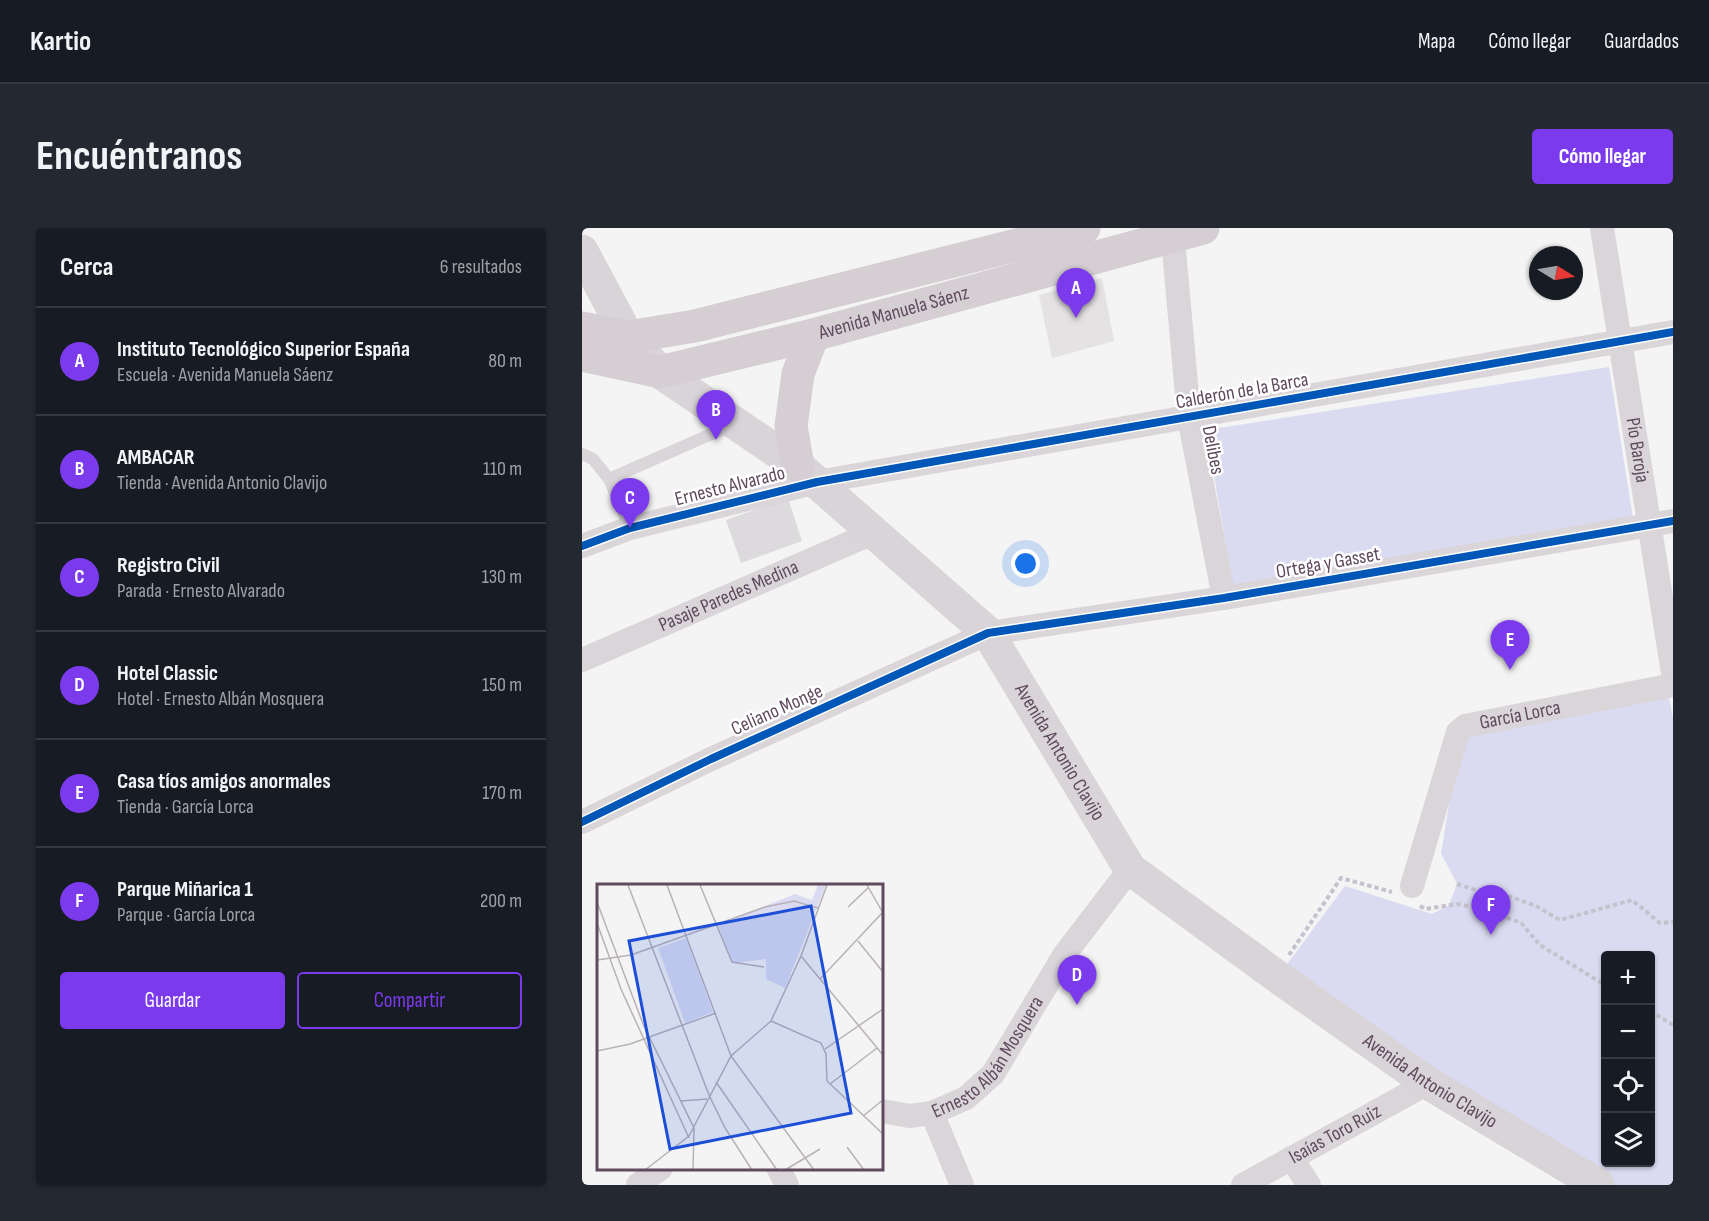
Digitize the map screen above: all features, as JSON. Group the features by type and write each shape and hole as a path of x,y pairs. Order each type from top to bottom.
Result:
{"main road":[{"name":"Avenida Manuela Sáenz","path":"582,328 628,338 695,326 1084,228"},
{"name":"Avenida Manuela Sáenz","path":"582,355 660,372 813,334 1183,231"},
{"name":"Avenida Antonio Clavijo","path":"582,251 628,338 660,372 808,474 988,633 1130,869 1428,1083 1598,1185"},
{"path":"808,474 791,426 798,374 813,334"}],"street":[{"name":"Pío Baroja","path":"1602,228 1619,342 1662,523 1673,674"},
{"name":"Delibes","path":"1183,231 1190,417 1224,598"},
{"name":"Calderón de la Barca","path":"808,474 1190,417 1673,332"},
{"name":"Ernesto Alvarado","path":"582,546 630,528 808,474"},
{"name":"Ortega y Gasset","path":"988,633 1224,598 1662,523"},
{"name":"Pasaje Paredes Medina","path":"582,660 875,532"},
{"name":"Celiano Monge","path":"582,822 721,754 988,633"},
{"name":"García Lorca","path":"1404,894 1458,732 1465,726 1673,685"},
{"name":"Ernesto Albán Mosquera","path":"884,1112 909,1116 932,1113 966,1098 993,1074 1065,954 1130,869"},
{"name":"Isaías Toro Ruiz","path":"1243,1185 1428,1083"},
{"path":"932,1113 962,1185"},
{"path":"1291,1158 1310,1185"},
{"path":"779,1170 787,1185"}],"lane":[{"path":"609,479 736,423"},
{"path":"582,454 593,459 609,479 630,528"}],"path":[{"path":"1275,975 1341,878 1404,894 1425,909 1457,904 1482,909 1521,923 1540,945 1601,983"},
{"path":"1457,884 1536,906 1560,920 1632,900 1660,923 1673,922"},
{"path":"1655,1014 1673,1025"}],"shaded area":[{"path":"1102,278 1114,341 1052,358 1039,295"},
{"path":"1609,367 1633,518 1233,585 1206,430"},
{"path":"1668,693 1673,718 1673,1185 1605,1185 1282,971 1345,886 1432,914 1449,905 1457,884 1441,853 1461,731"}],"building":[{"path":"788,498 802,541 741,563 726,520"}],"cycle path":[{"path":"582,546 630,528 817,482 1673,332"},
{"path":"582,822 711,759 988,633 1224,598 1673,521"}],"place":[{"name":"Instituto Tecnológico Superior España","path":"1076,318"},
{"name":"AMBACAR","path":"716,440"},
{"name":"Registro Civil","path":"630,528"},
{"name":"Casa tíos amigos anormales","path":"1510,670"},
{"name":"Parque Miñarica 1","path":"1491,935"},
{"name":"Hotel Classic","path":"1077,1005"}]}
